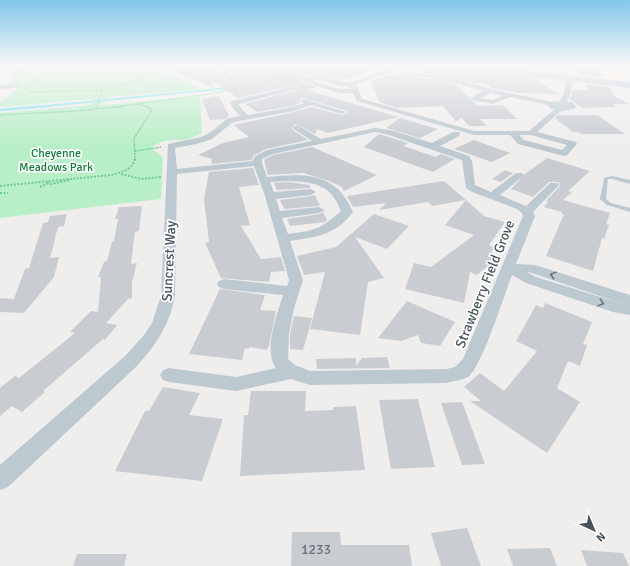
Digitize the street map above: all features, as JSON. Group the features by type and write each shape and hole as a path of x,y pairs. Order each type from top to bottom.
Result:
{"street":[{"path":"246,118 235,107 235,103 283,91"},
{"path":"355,91 359,100 474,132 531,133 573,144 564,152 521,142 512,133"},
{"path":"489,91 476,97 475,99 493,102 509,95"},
{"path":"492,91 561,106"},
{"path":"531,133 561,106 568,91"},
{"path":"278,93 342,112"},
{"path":"171,146 190,143 206,138 216,133 225,123 294,109 311,103"},
{"path":"297,127 318,141"},
{"name":"Strawberry Field Grove","path":"257,163 258,158 270,152 375,130 391,132 466,158 470,186 476,190 515,204 527,211 530,216 470,362 461,372 447,376 310,378 291,372"},
{"path":"434,146 456,134"},
{"name":"Suncrest Way","path":"0,479 130,361 146,345 158,329 166,311 168,296 172,174 171,146"},
{"path":"172,174 257,163 270,196 296,280 291,291 278,350 280,362 291,372"},
{"path":"492,196 519,174"},
{"path":"264,180 297,177 306,178 330,186 335,189 347,212 329,228 318,233 283,238"},
{"path":"527,211 554,185"},
{"path":"270,196 311,192"},
{"path":"275,215 319,210"},
{"path":"509,268 530,268 618,308 630,310"},
{"path":"224,284 291,291"},
{"path":"579,290 630,301"},
{"path":"169,375 236,384 291,372"}],"lane":[{"path":"630,182 612,177 606,178 603,199 609,204 630,210"}],"path":[{"path":"31,91 53,91"},
{"path":"98,108 102,91"},
{"path":"0,115 134,105 158,100 223,91"},
{"path":"120,174 135,162 135,151 133,146 134,139 151,112 151,109 147,106 134,105"},
{"path":"135,151 171,146"},
{"path":"1,186 22,183 63,183 73,179 120,174 141,178 172,174"},
{"path":"40,187 48,182"},
{"path":"20,187 22,183"},
{"path":"0,193 8,193"}],"green space":[{"name":"Cheyenne Meadows Park","path":"14,91 173,91 108,97 105,105 200,96 202,133 185,140 163,141 152,147 153,150 163,157 161,199 0,218 0,113 91,105 92,99 0,107 0,103"}],"building":[{"path":"228,91 267,91 238,98"},
{"path":"292,91 312,91 398,117 328,133 317,129 315,134 296,124 292,127 293,130 308,140 266,149 254,155 252,160 211,164 212,159 198,155 223,143 249,137 234,125 311,107 342,115 347,113 347,111 304,98 299,100 300,103 293,106 257,112 245,104"},
{"path":"375,91 463,91 478,106 503,105 517,119 480,119 487,126 469,126 462,118 456,121 443,106 398,108 379,102"},
{"path":"510,91 554,91 558,94"},
{"path":"573,91 612,91 614,94 611,94 629,104 612,104 616,107 582,108 570,99"},
{"path":"219,96 229,116 225,119 210,120 202,99"},
{"path":"558,115 597,115 625,134 581,134 578,132 573,132 555,118"},
{"path":"400,118 438,129 420,138 386,128"},
{"path":"379,134 408,143 403,146 436,157 441,154 455,159 433,172 364,147"},
{"path":"474,140 510,153 492,162 454,149"},
{"path":"312,147 377,175 344,191 342,187 329,181 303,173 268,175 264,160 273,155"},
{"path":"547,158 590,171 568,191 572,192 563,200 610,213 606,224 609,225 604,239 602,238 593,271 546,256 564,214 562,214 562,212 544,207 548,202 546,201 560,186 559,182 549,182 533,197 511,189 525,174"},
{"path":"253,168 259,185 239,187 250,225 241,226 261,259 281,257 285,271 271,272 269,282 221,278 205,243 209,242 204,199 209,172"},
{"path":"505,170 513,173 501,182 492,179"},
{"path":"444,181 466,200 432,206 428,202 379,210 386,203 353,207 347,196"},
{"path":"289,182 309,185 311,188 277,190 274,183"},
{"path":"315,195 320,206 284,209 280,200 311,196"},
{"path":"466,200 484,216 505,222 489,245 495,248 491,252 500,256 477,275 470,272 464,303 405,289 414,263 431,267 474,235 445,225"},
{"path":"142,206 139,231 135,232 131,264 137,263 132,282 132,298 128,299 106,323 117,325 105,340 103,339 43,391 45,392 22,412 12,406 0,416 0,388 15,376 19,378 75,333 70,332 91,311 98,312 101,277 98,277 104,262 107,261 112,242 114,241 118,219 115,219 119,207"},
{"path":"323,212 327,220 325,222 290,226 287,219 319,214"},
{"path":"67,214 64,226 58,227 50,258 59,257 54,277 24,313 0,312 0,298 14,299 25,269 29,268 43,223 48,222 50,216"},
{"path":"374,214 409,226 387,249 355,237 384,278 368,282 360,335 310,329 325,272 304,275 297,256 336,247"},
{"path":"220,289 265,295 260,310 276,311 267,350 249,347 249,349 245,348 242,360 189,354"},
{"path":"407,301 455,322 440,346 421,343 418,335 401,341 378,338"},
{"path":"545,303 592,322 583,344 587,345 580,366 568,361 557,388 580,402 547,453 470,401 481,401 464,387 480,373 504,391 537,351 516,341 536,305 543,308"},
{"path":"294,316 312,318 303,350 290,349 290,334"},
{"path":"387,357 390,368 317,369 316,359 356,358 356,366 362,358"},
{"path":"163,387 200,393 189,415 223,419 202,481 115,471 145,411 149,411"},
{"path":"251,391 306,391 305,411 333,410 333,407 356,406 365,470 240,476 244,415 248,415"},
{"path":"418,399 435,467 391,469 379,400"},
{"path":"462,402 485,464 462,465 441,403"},
{"path":"467,528 481,566 441,566 431,533"},
{"path":"292,532 340,532 341,545 409,545 412,566 291,566"},
{"path":"550,548 557,566 513,566 507,549"},
{"path":"581,550 623,553 629,566 587,566"},
{"path":"77,554 127,554 124,566 73,566"}],"waterway":[{"path":"41,107 194,91"},
{"path":"41,107 47,106"},
{"path":"36,107 41,107"},
{"path":"0,110 41,107"}]}
